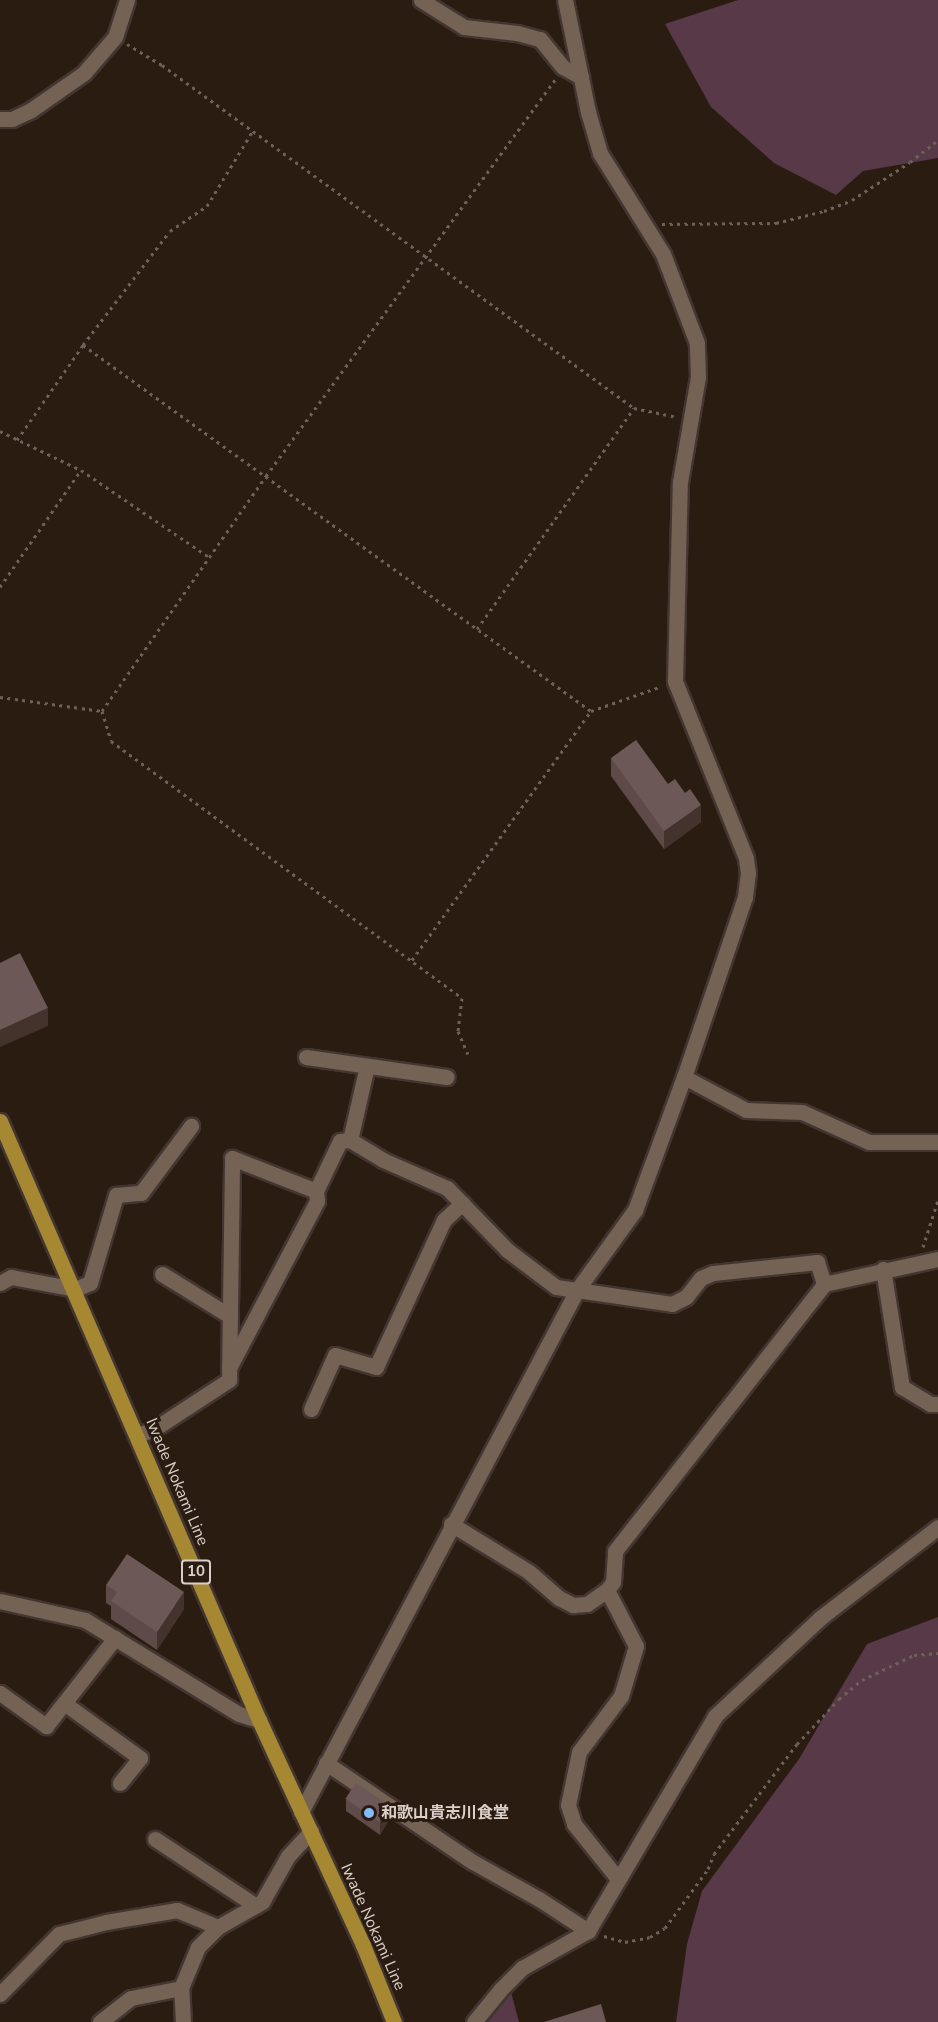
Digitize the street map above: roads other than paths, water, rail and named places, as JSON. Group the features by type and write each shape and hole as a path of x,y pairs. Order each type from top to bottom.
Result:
{"main road":[{"name":"Iwade Nokami Line","path":"0,1120 75,1289 259,1720 363,1945 394,2022"}],"street":[{"path":"0,119 12,119 31,111 84,73 115,37 127,0"},
{"path":"421,0 464,27 517,33 540,39 563,68 581,77"},
{"path":"301,1812 451,1524 577,1290 635,1210 684,1077 745,897 748,873 746,858 675,681 680,482 698,377 696,343 663,254 600,153 588,112 565,0"},
{"path":"306,1057 447,1077"},
{"path":"350,1140 367,1066"},
{"path":"684,1077 746,1110 802,1112 869,1142 938,1142"},
{"path":"0,1283 11,1277 75,1289 90,1283 116,1196 141,1193 191,1126"},
{"path":"230,1368 317,1201 316,1191 340,1141 350,1140 383,1160 447,1188 478,1223 507,1250 556,1287 672,1304 686,1297 701,1278 713,1273 817,1262 824,1284"},
{"path":"138,1435 154,1429 229,1380 232,1158 316,1191"},
{"path":"311,1409 336,1355 376,1367 444,1220 462,1203"},
{"path":"451,1524 529,1572 559,1599 573,1605 587,1604 607,1590 613,1582 615,1551 824,1284 884,1269 931,1261"},
{"path":"884,1269 902,1387 930,1404 938,1404"},
{"path":"162,1274 230,1316"},
{"path":"474,2022 522,1968 588,1931 716,1716 760,1671 820,1618 938,1527"},
{"path":"607,1590 636,1646 621,1696 579,1752 568,1805 574,1824 618,1879"},
{"path":"0,1601 85,1620 239,1714 259,1720"},
{"path":"0,1693 46,1726 115,1638"},
{"path":"64,1703 140,1758 120,1783"},
{"path":"326,1763 473,1862 539,1899 588,1931"},
{"path":"183,2022 181,1988 198,1947 218,1927 262,1902 288,1856 311,1831"},
{"path":"155,1839 256,1906"},
{"path":"0,1994 59,1934 106,1922 177,1910 218,1927"},
{"path":"100,2022 131,1998 181,1988"}],"place":[{"name":"和歌山貴志川食堂","path":"369,1813"}]}
